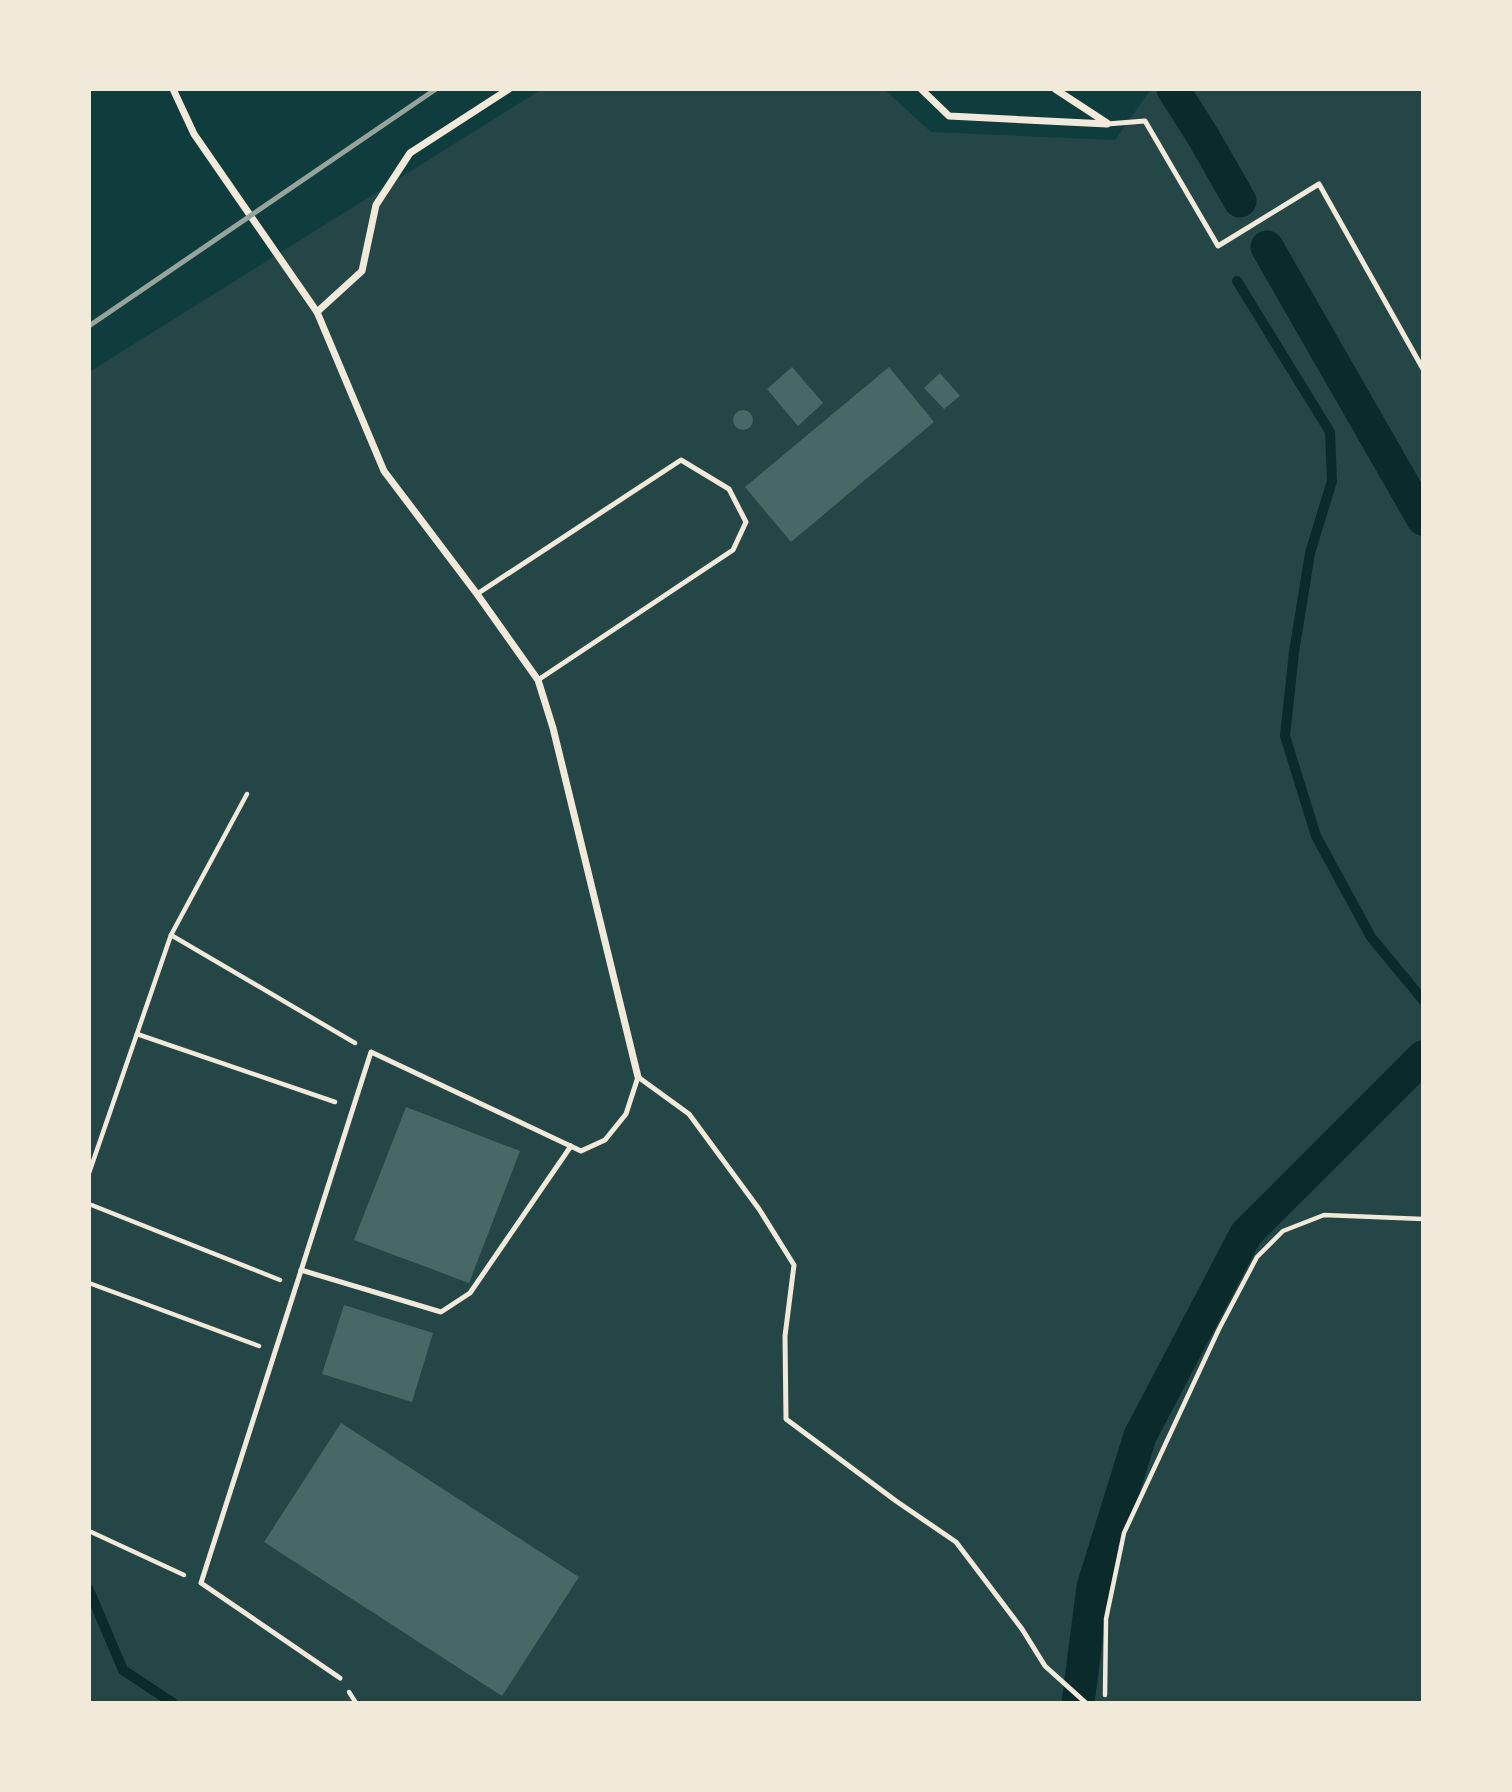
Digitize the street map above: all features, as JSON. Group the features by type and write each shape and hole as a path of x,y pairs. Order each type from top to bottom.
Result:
{"street":[{"path":"173,89 194,134 317,312 384,471 538,680 553,728 638,1077"},
{"path":"317,312 362,271 376,205 410,153 509,89"},
{"path":"921,89 949,116 1107,124"},
{"path":"1055,89 1107,124"}],"lane":[{"path":"1107,124 1144,121 1218,246 1319,184 1423,369"},
{"path":"477,594 681,460 729,489 746,522 733,551 538,680"},
{"path":"341,1678 201,1583 371,1052 581,1151 605,1140 626,1114 638,1077 689,1114 759,1209 794,1265 785,1336 786,1419 956,1542 1023,1629 1045,1666 1086,1703"},
{"path":"301,1270 441,1312 470,1293 570,1146"}],"path":[{"path":"89,1173 171,935 247,794"},
{"path":"171,935 371,1052"},
{"path":"137,1034 353,1108"},
{"path":"89,1204 296,1287"},
{"path":"1104,1703 1106,1619 1124,1533 1219,1329 1257,1257 1283,1231 1324,1215 1423,1219"},
{"path":"89,1283 275,1352"},
{"path":"89,1531 201,1583"}],"shaded area":[{"path":"542,89 884,89 931,132 1115,140 1151,89 1423,89 1423,1703 89,1703 89,372"}],"building":[{"path":"792,367 823,403 798,426 767,389"},
{"path":"889,367 934,422 791,542 745,487"},
{"path":"940,373 960,396 944,409 924,388"},
{"path":"743,410 750,413 753,420 750,427 743,430 736,427 733,420 736,413"},
{"path":"406,1107 520,1151 469,1283 354,1240"},
{"path":"344,1305 433,1333 412,1402 322,1374"},
{"path":"341,1423 579,1577 502,1696 264,1542"}],"waterway":[{"path":"1173,89 1240,201"},
{"path":"1267,247 1423,519"},
{"path":"1237,281 1330,432 1332,481 1310,553 1294,652 1285,736 1316,836 1371,937 1423,1000"},
{"path":"1078,1703 1093,1587 1140,1436 1246,1234 1423,1057"},
{"path":"89,1590 123,1670 173,1703"}],"railway":[{"path":"89,326 436,89"}]}
